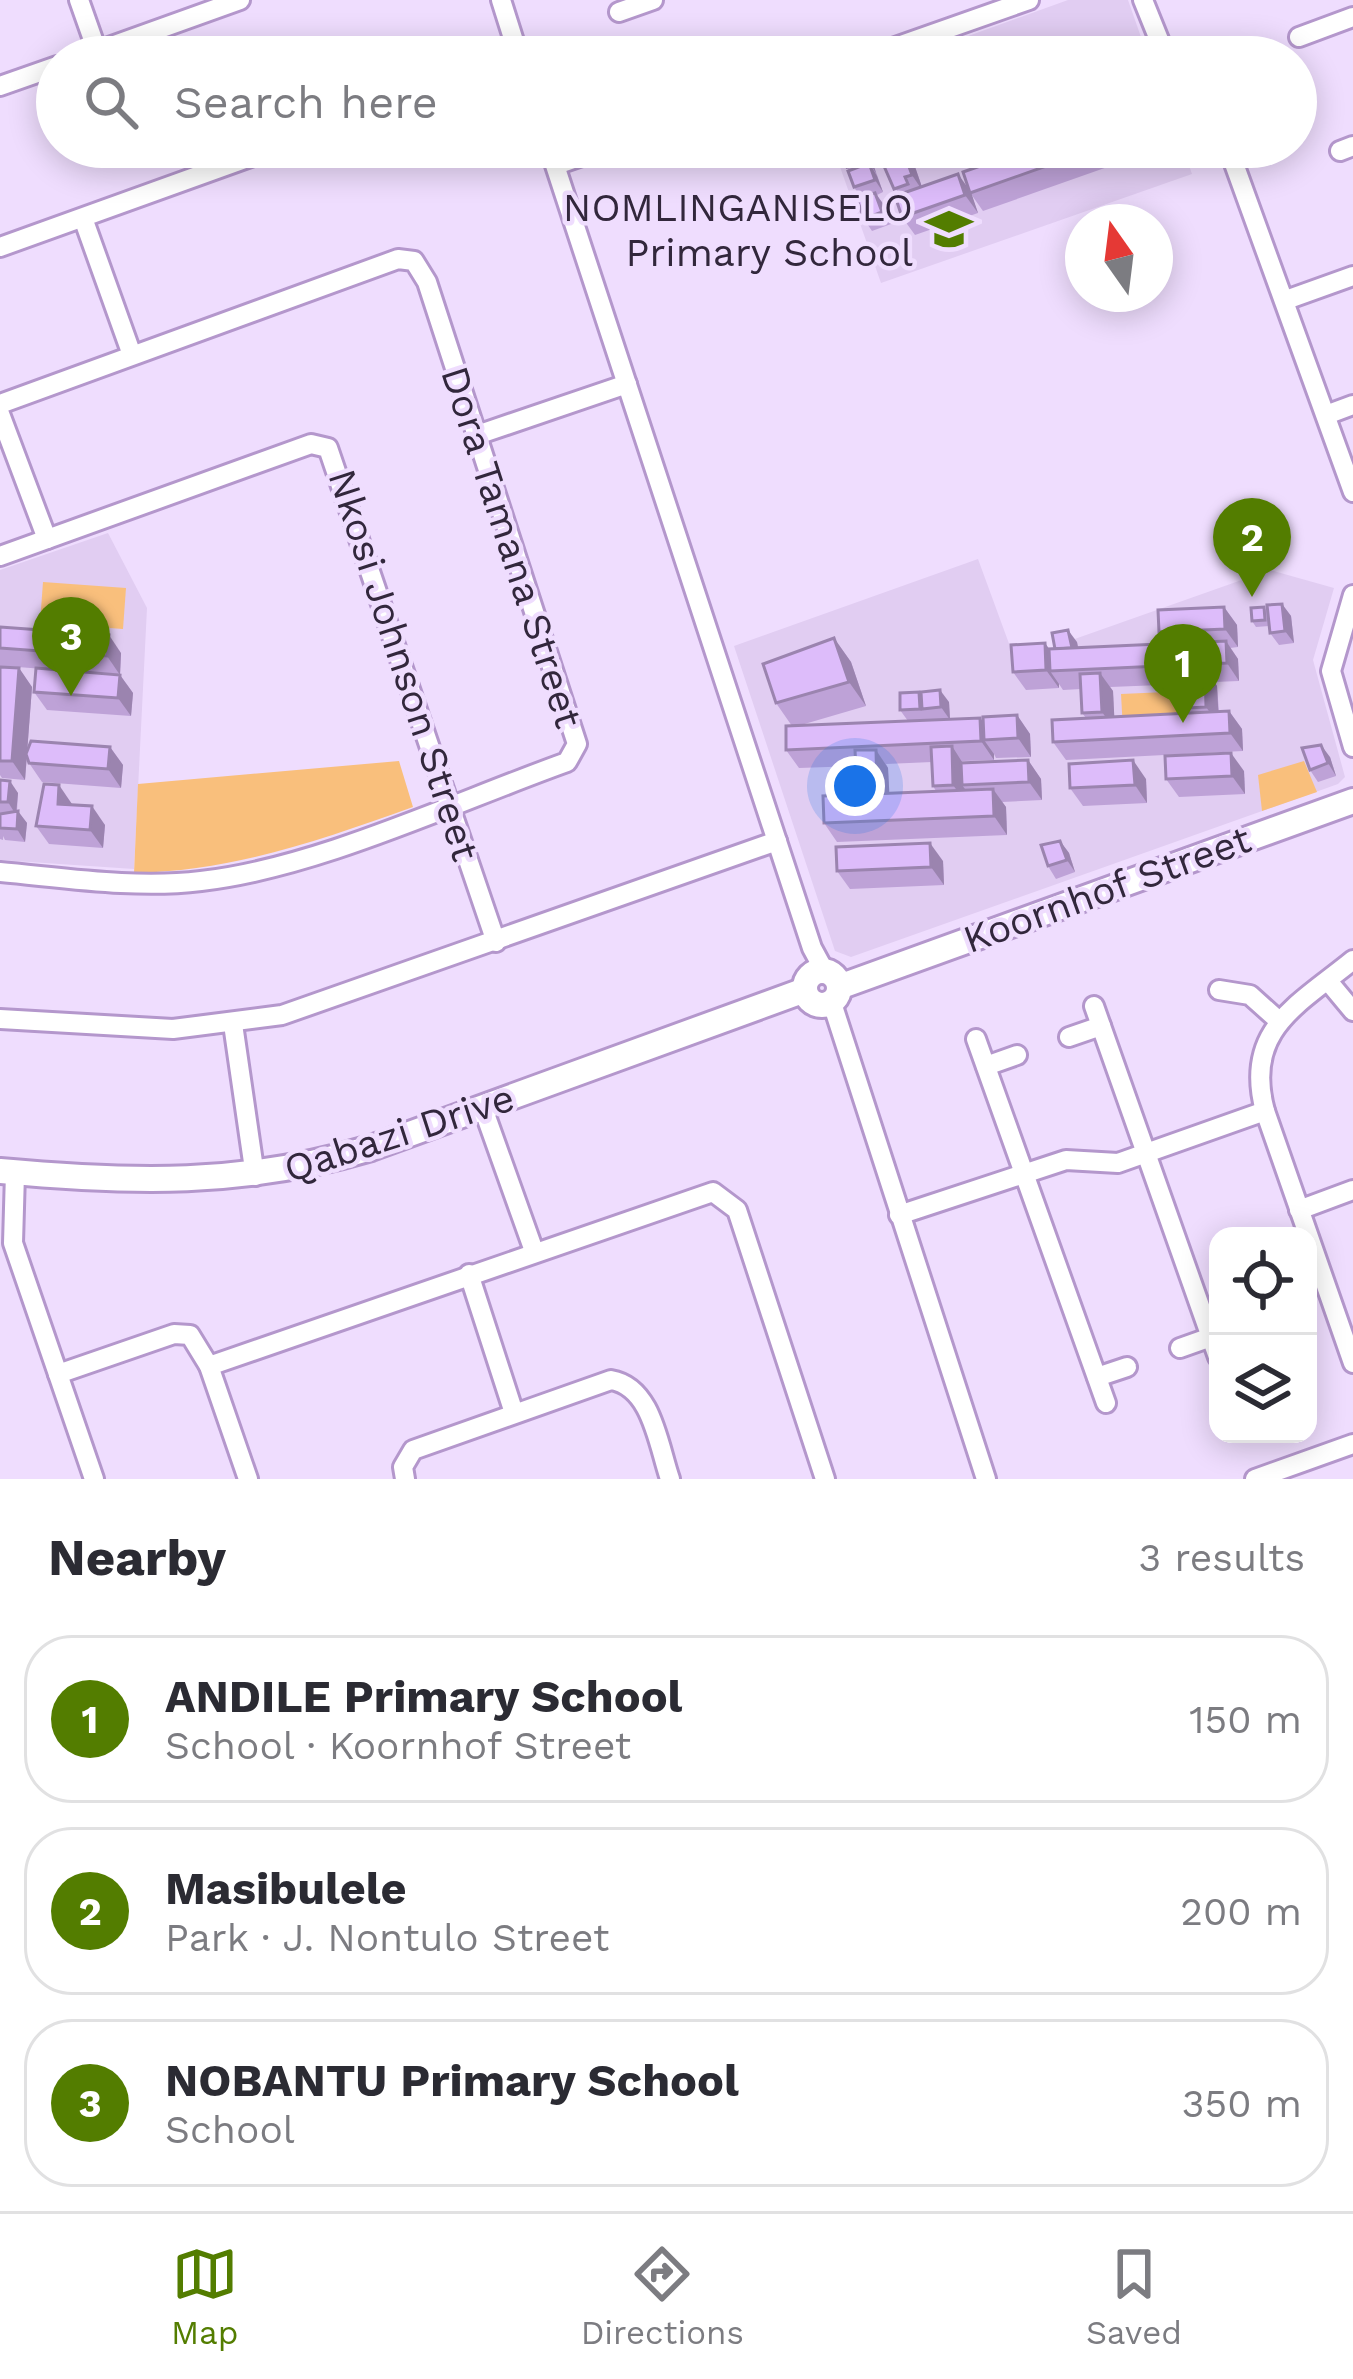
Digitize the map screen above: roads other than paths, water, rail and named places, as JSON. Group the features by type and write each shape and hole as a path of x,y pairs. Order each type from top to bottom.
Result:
{"street":[{"path":"80,0 86,36"},
{"path":"139,36 240,0"},
{"path":"500,0 512,36"},
{"path":"927,36 1029,0"},
{"path":"1143,0 1158,36"},
{"path":"619,12 650,1"},
{"path":"1302,36 1353,17"},
{"path":"0,86 36,73"},
{"path":"0,247 220,168"},
{"path":"556,168 986,1479"},
{"path":"1236,168 1353,492"},
{"path":"83,218 133,355"},
{"name":"Dora Tamana Street","path":"0,404 409,260 421,267 577,744 567,762 305,856 218,879 110,881 0,872"},
{"path":"1286,300 1353,276"},
{"path":"477,435 627,384"},
{"path":"1326,415 1353,405"},
{"path":"0,414 46,539"},
{"name":"Nkosi Johnson Street","path":"0,556 305,446 328,448 496,942"},
{"path":"1353,595 1331,670 1353,747"},
{"name":"Koornhof Street","path":"822,989 1353,802"},
{"path":"0,1019 143,1029 232,1024 330,1002 776,841"},
{"path":"1353,960 1280,1021 1262,1044 1258,1076 1299,1210 1346,1322 1353,1363"},
{"path":"1328,981 1353,1011"},
{"name":"Qabazi Drive","path":"8,1172 134,1181 255,1176 352,1154 822,989"},
{"path":"1219,990 1250,995 1280,1021"},
{"path":"1069,1037 1097,1016 1210,1335"},
{"path":"232,1024 255,1176"},
{"path":"976,1039 1106,1403"},
{"path":"986,1066 1017,1055"},
{"path":"483,1108 534,1251"},
{"path":"899,1215 1079,1157 1113,1163 1146,1154 1265,1111"},
{"path":"8,1172 13,1243 94,1479"},
{"path":"1299,1210 1353,1190"},
{"path":"209,1366 703,1193 723,1194 737,1210 825,1479"},
{"path":"470,1274 514,1413"},
{"path":"58,1374 183,1333 195,1337 248,1479"},
{"path":"1180,1348 1209,1338"},
{"path":"1097,1377 1127,1366"},
{"path":"405,1479 403,1467 413,1450 604,1381 632,1386 643,1399 670,1479"},
{"path":"1255,1479 1353,1444"}],"place":[{"name":"NOMLINGANISELO Primary School","path":"949,229"},
{"name":"Masibulele","path":"1252,597"},
{"name":"NOBANTU Primary School","path":"71,696"},
{"name":"ANDILE Primary School","path":"1183,723"}]}
